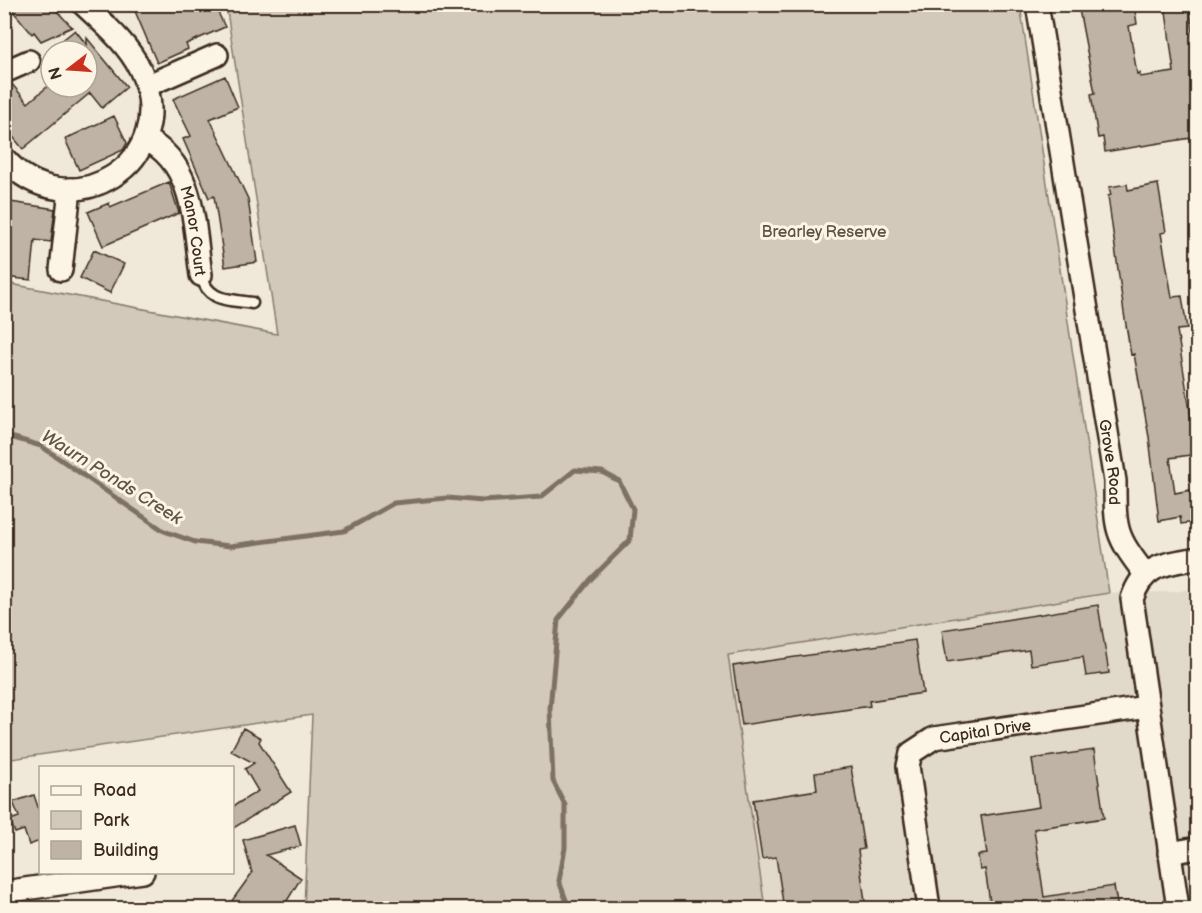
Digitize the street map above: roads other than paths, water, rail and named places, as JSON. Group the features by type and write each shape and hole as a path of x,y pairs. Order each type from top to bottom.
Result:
{"street":[{"path":"4,158 27,178 48,187 70,189 97,183 122,169 134,158 146,140 150,113 146,86 140,69 124,46 83,4"},
{"name":"Grove Road","path":"1037,4 1115,481 1115,527 1128,552 1145,574"},
{"path":"146,86 217,55"},
{"path":"4,72 29,61"},
{"name":"Manor Court","path":"146,140 168,153 183,179 190,204 201,274"},
{"path":"61,270 70,189"},
{"path":"1178,909 1132,599 1136,584 1145,574 1160,564 1197,558"},
{"name":"Capital Drive","path":"929,909 908,766 911,753 934,738 1147,707"},
{"path":"1169,853 1197,848"},
{"path":"4,892 136,874"}],"lane":[{"name":"Manor Court","path":"201,274 205,287 212,294 252,303"}],"waterway":[{"name":"Waurn Ponds Creek","path":"4,435 41,446 164,531 195,542 230,546 344,531 394,503 447,498 483,501 541,497 575,470 602,472 619,481 633,509 630,540 591,579 558,620 550,709 553,781 565,805 565,848 559,881 569,908"}],"park label":[{"name":"Brearley Reserve","path":"824,231"}]}
